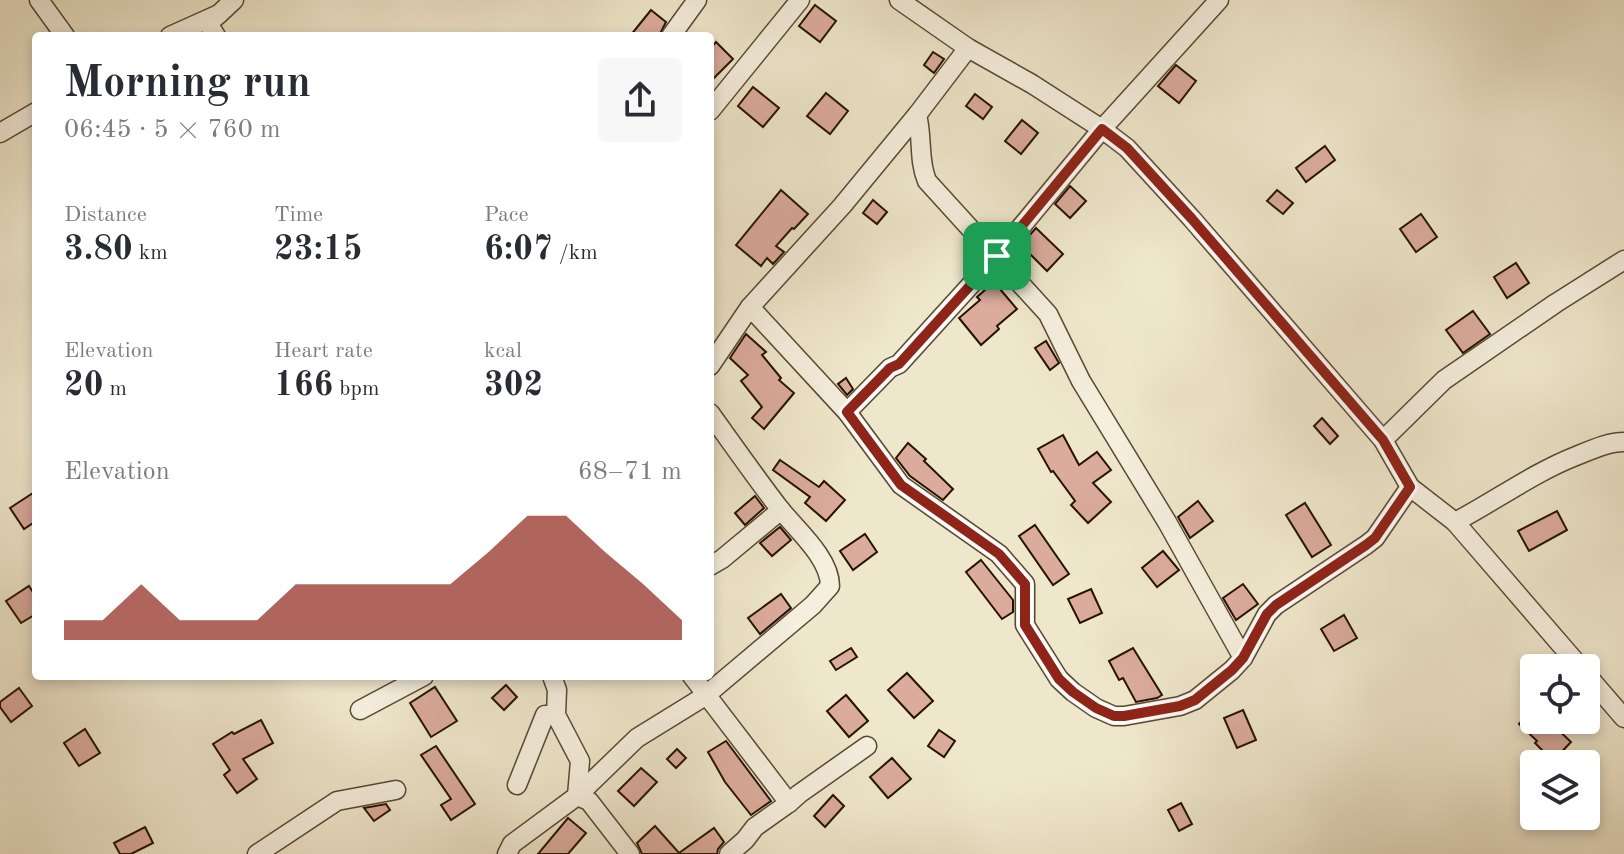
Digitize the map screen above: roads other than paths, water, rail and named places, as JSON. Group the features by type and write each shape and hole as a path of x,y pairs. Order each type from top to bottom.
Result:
{"street":[{"path":"39,0 62,32"},
{"path":"214,32 208,23 234,0"},
{"path":"674,32 697,0"},
{"path":"714,106 800,0"},
{"path":"899,0 968,48 1032,84 1127,148 1383,440 1410,487 1455,522 1569,654"},
{"path":"847,412 890,368 899,364 997,256 1102,129 1219,0"},
{"path":"179,32 219,14"},
{"path":"714,360 750,307 842,206 968,48"},
{"path":"0,133 32,114"},
{"path":"917,115 921,131 921,167 927,181 1048,314 1081,381 1167,522 1243,658"},
{"path":"1383,440 1444,380 1624,260"},
{"path":"750,307 847,412 901,485 999,554 1025,584 1025,625 1059,679 1096,708 1114,716 1180,706 1195,700 1243,658 1267,614 1276,605 1375,538 1410,487"},
{"path":"507,854 512,844 577,796 637,738 705,696 813,605 830,586 824,565 806,537 781,510 714,418"},
{"path":"1455,522 1550,466 1591,450 1624,442"},
{"path":"714,564 781,510"},
{"path":"360,710 416,680"},
{"path":"553,680 557,690 556,715 580,761 577,796"},
{"path":"695,680 789,803"},
{"path":"1600,690 1624,718"},
{"path":"517,785 545,715 556,715"},
{"path":"729,854 755,827 867,746"},
{"path":"257,854 337,801 396,790"},
{"path":"577,796 589,801 630,854"}]}
